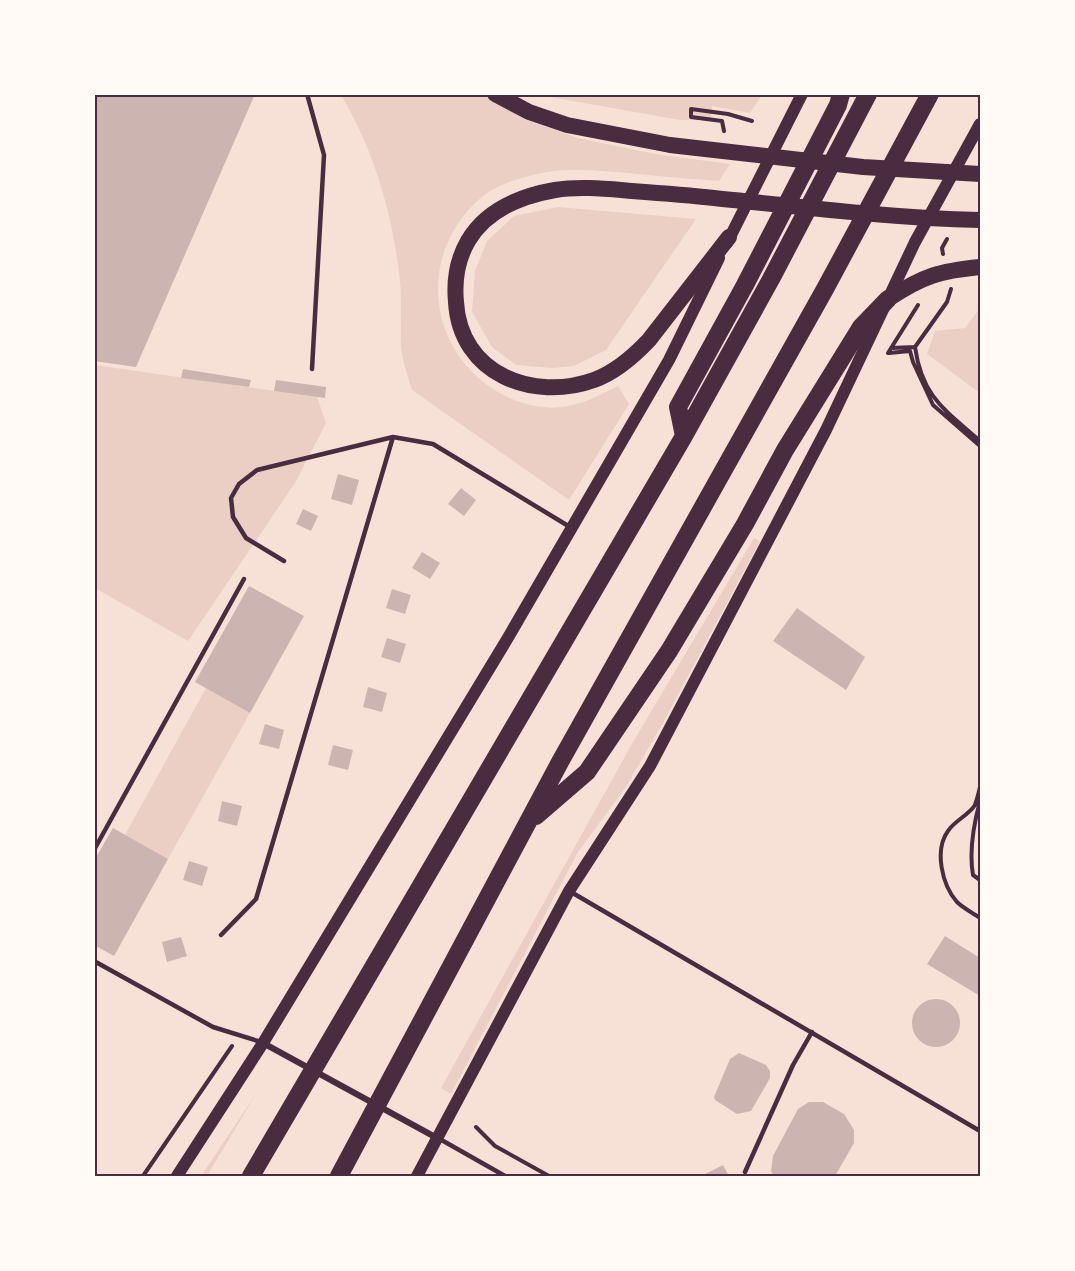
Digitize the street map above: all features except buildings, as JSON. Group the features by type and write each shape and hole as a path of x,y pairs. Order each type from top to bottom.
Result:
{"highway":[{"path":"495,94 529,112 567,125 670,145 863,167 981,174"},
{"path":"684,436 678,407 750,274 833,114 841,94"},
{"path":"250,1176 684,436 771,279 868,94"},
{"path":"339,1176 560,762 825,289 930,94"},
{"path":"729,237 649,340 624,364 596,379 552,388 532,387 512,381 493,372 476,354 456,316 455,278 460,258 468,241 483,222 500,209 524,197 557,190 596,188 887,215 981,220"},
{"path":"528,823 587,772 669,651 745,524 785,450 861,327 888,299 913,282 946,270 981,267"}],"main road":[{"path":"177,1176 263,1043 572,528 669,360 802,94"},
{"path":"417,1176 569,891 650,766 821,439 915,242 981,124"}],"street":[{"path":"263,1043 438,1138"}],"lane":[{"path":"307,94 324,155 312,369"},
{"path":"221,935 256,899 393,437"},
{"path":"284,561 246,538 233,517 231,498 239,484 257,470 393,437 433,444 572,528"},
{"path":"94,850 244,579"},
{"path":"569,891 981,1131"},
{"path":"94,961 213,1027 263,1043"},
{"path":"745,1172 793,1065 812,1032"},
{"path":"438,1138 506,1176"}],"path":[{"path":"724,131 722,121 691,117 691,109 728,114 752,121"},
{"path":"952,286 947,302 915,347 918,364 927,388 936,402 981,441"},
{"path":"891,348 915,347"},
{"path":"888,353 910,351 933,405 981,446"},
{"path":"981,787 971,863 973,875 981,880"},
{"path":"981,801 978,808 946,833 942,839 941,856 943,874 950,891 958,903 981,918"},
{"path":"143,1176 239,1035"},
{"path":"476,1127 495,1146 549,1176"}],"shaded area":[{"path":"341,95 483,95 523,119 578,138 655,154 730,164 719,181 585,170 553,171 527,177 503,185 483,196 462,218 447,243 439,270 438,298 444,325 456,351 474,373 498,392 532,405 550,408 574,405 618,386 629,404 569,500 412,390 402,352 400,281 393,233 373,162"},
{"path":"539,95 762,95 750,113 712,106 711,119 680,120"},
{"path":"558,207 696,219 606,350 574,366 552,368 516,365 492,347 472,312 475,271 487,241 514,216"},
{"path":"980,308 980,393 927,354 935,331 965,328"},
{"path":"95,365 317,397 326,423 295,483 188,641 95,588"},
{"path":"754,538 760,541 663,723 626,787 578,852 451,1094 441,1088 633,742"},
{"path":"206,688 250,713 168,859 125,835"},
{"path":"258,1091 207,1176 201,1176"}]}
